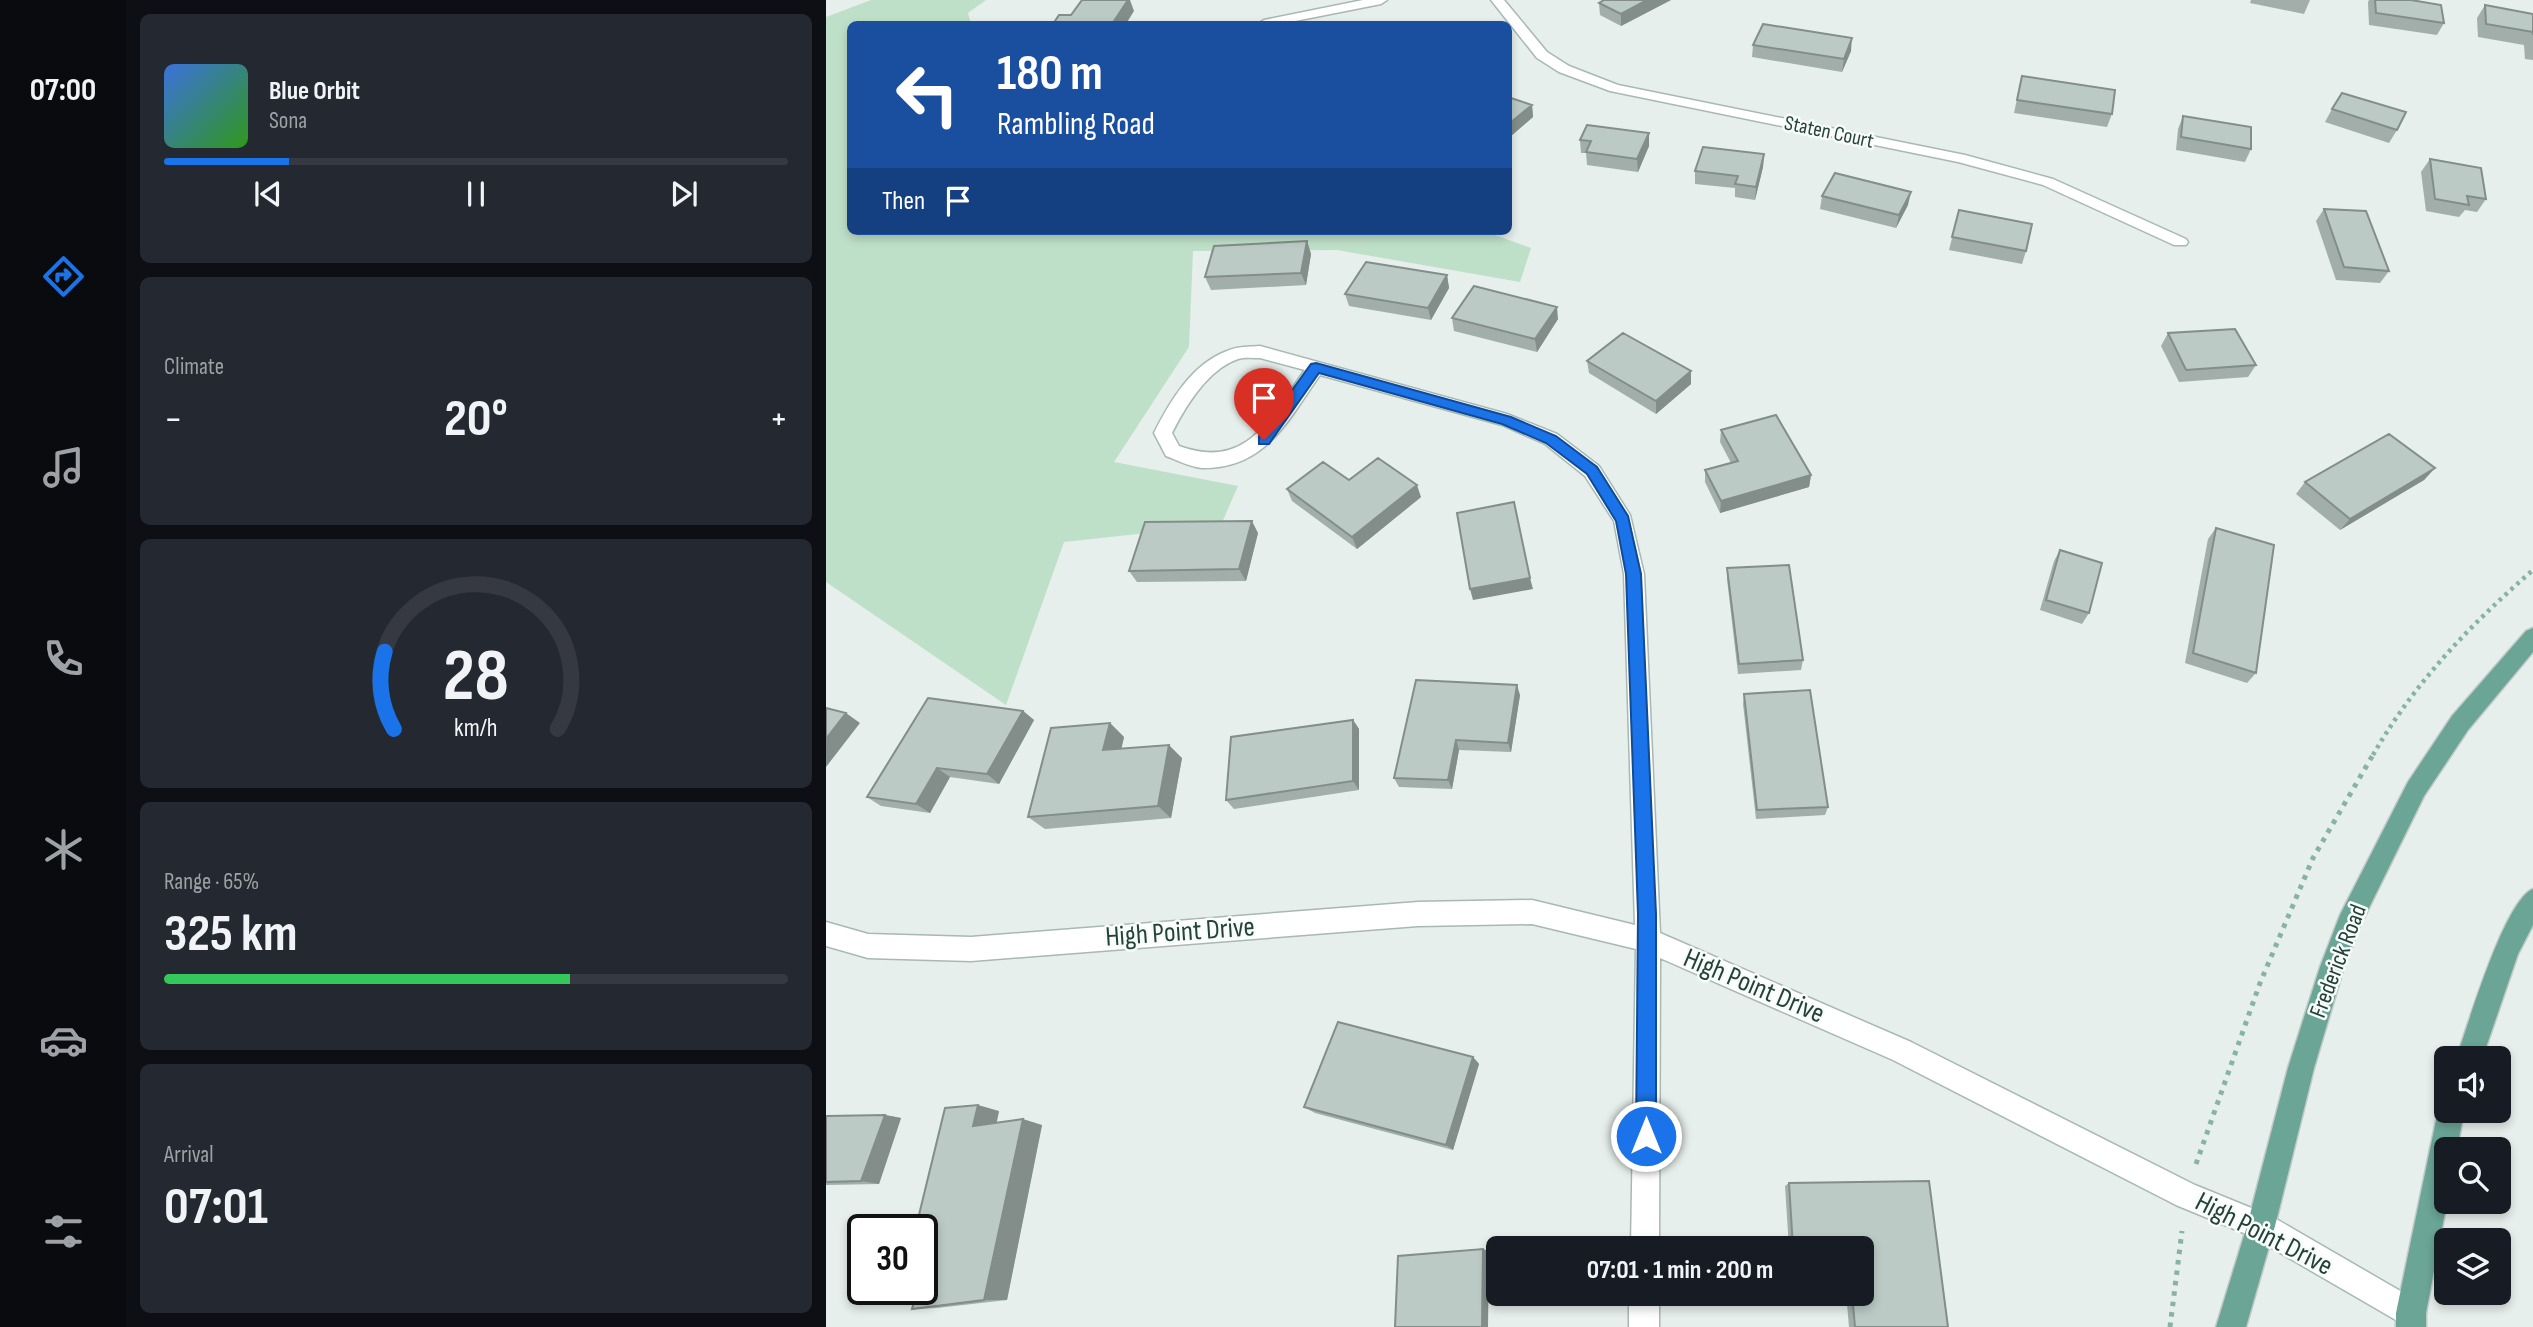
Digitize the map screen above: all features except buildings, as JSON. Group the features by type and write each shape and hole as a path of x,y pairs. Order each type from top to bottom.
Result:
{"main road":[{"name":"Frederick Road","path":"2231,1327 2301,1068 2332,967 2349,923 2416,789 2460,723 2533,637"},
{"path":"2473,1046 2507,949 2533,901"},
{"path":"2411,1320 2449,1123"}],"street":[{"path":"1279,21 1381,0"},
{"name":"Staten Court","path":"1497,0 1542,55 1564,69 1615,88 1960,158 2048,183 2180,242"},
{"path":"1316,368 1264,440 1230,458 1200,461 1172,451 1163,433 1173,412 1214,366 1235,354 1260,352 1507,420 1551,439 1592,471 1623,520 1633,574 1648,940 1645,1236"},
{"name":"High Point Drive","path":"826,934 868,946 971,949 1418,914 1532,912 1648,940 1902,1051 2186,1195 2260,1226 2411,1320"},
{"path":"1644,1306 1644,1327"}],"path":[{"path":"2170,1327 2186,1195 2260,982 2314,858 2378,745 2433,667 2492,606 2533,570"}],"green space":[{"path":"871,0 986,0 968,13 970,21 847,21 847,235 1495,235 1531,248 1520,282 1337,250 1193,251 1189,347 1114,462 1238,486 1221,525 1064,542 1006,705 826,582 826,17"}],"route":[{"path":"1264,440 1316,368 1507,420 1551,439 1592,471 1623,520 1633,574 1648,940 1646,1136"}]}
